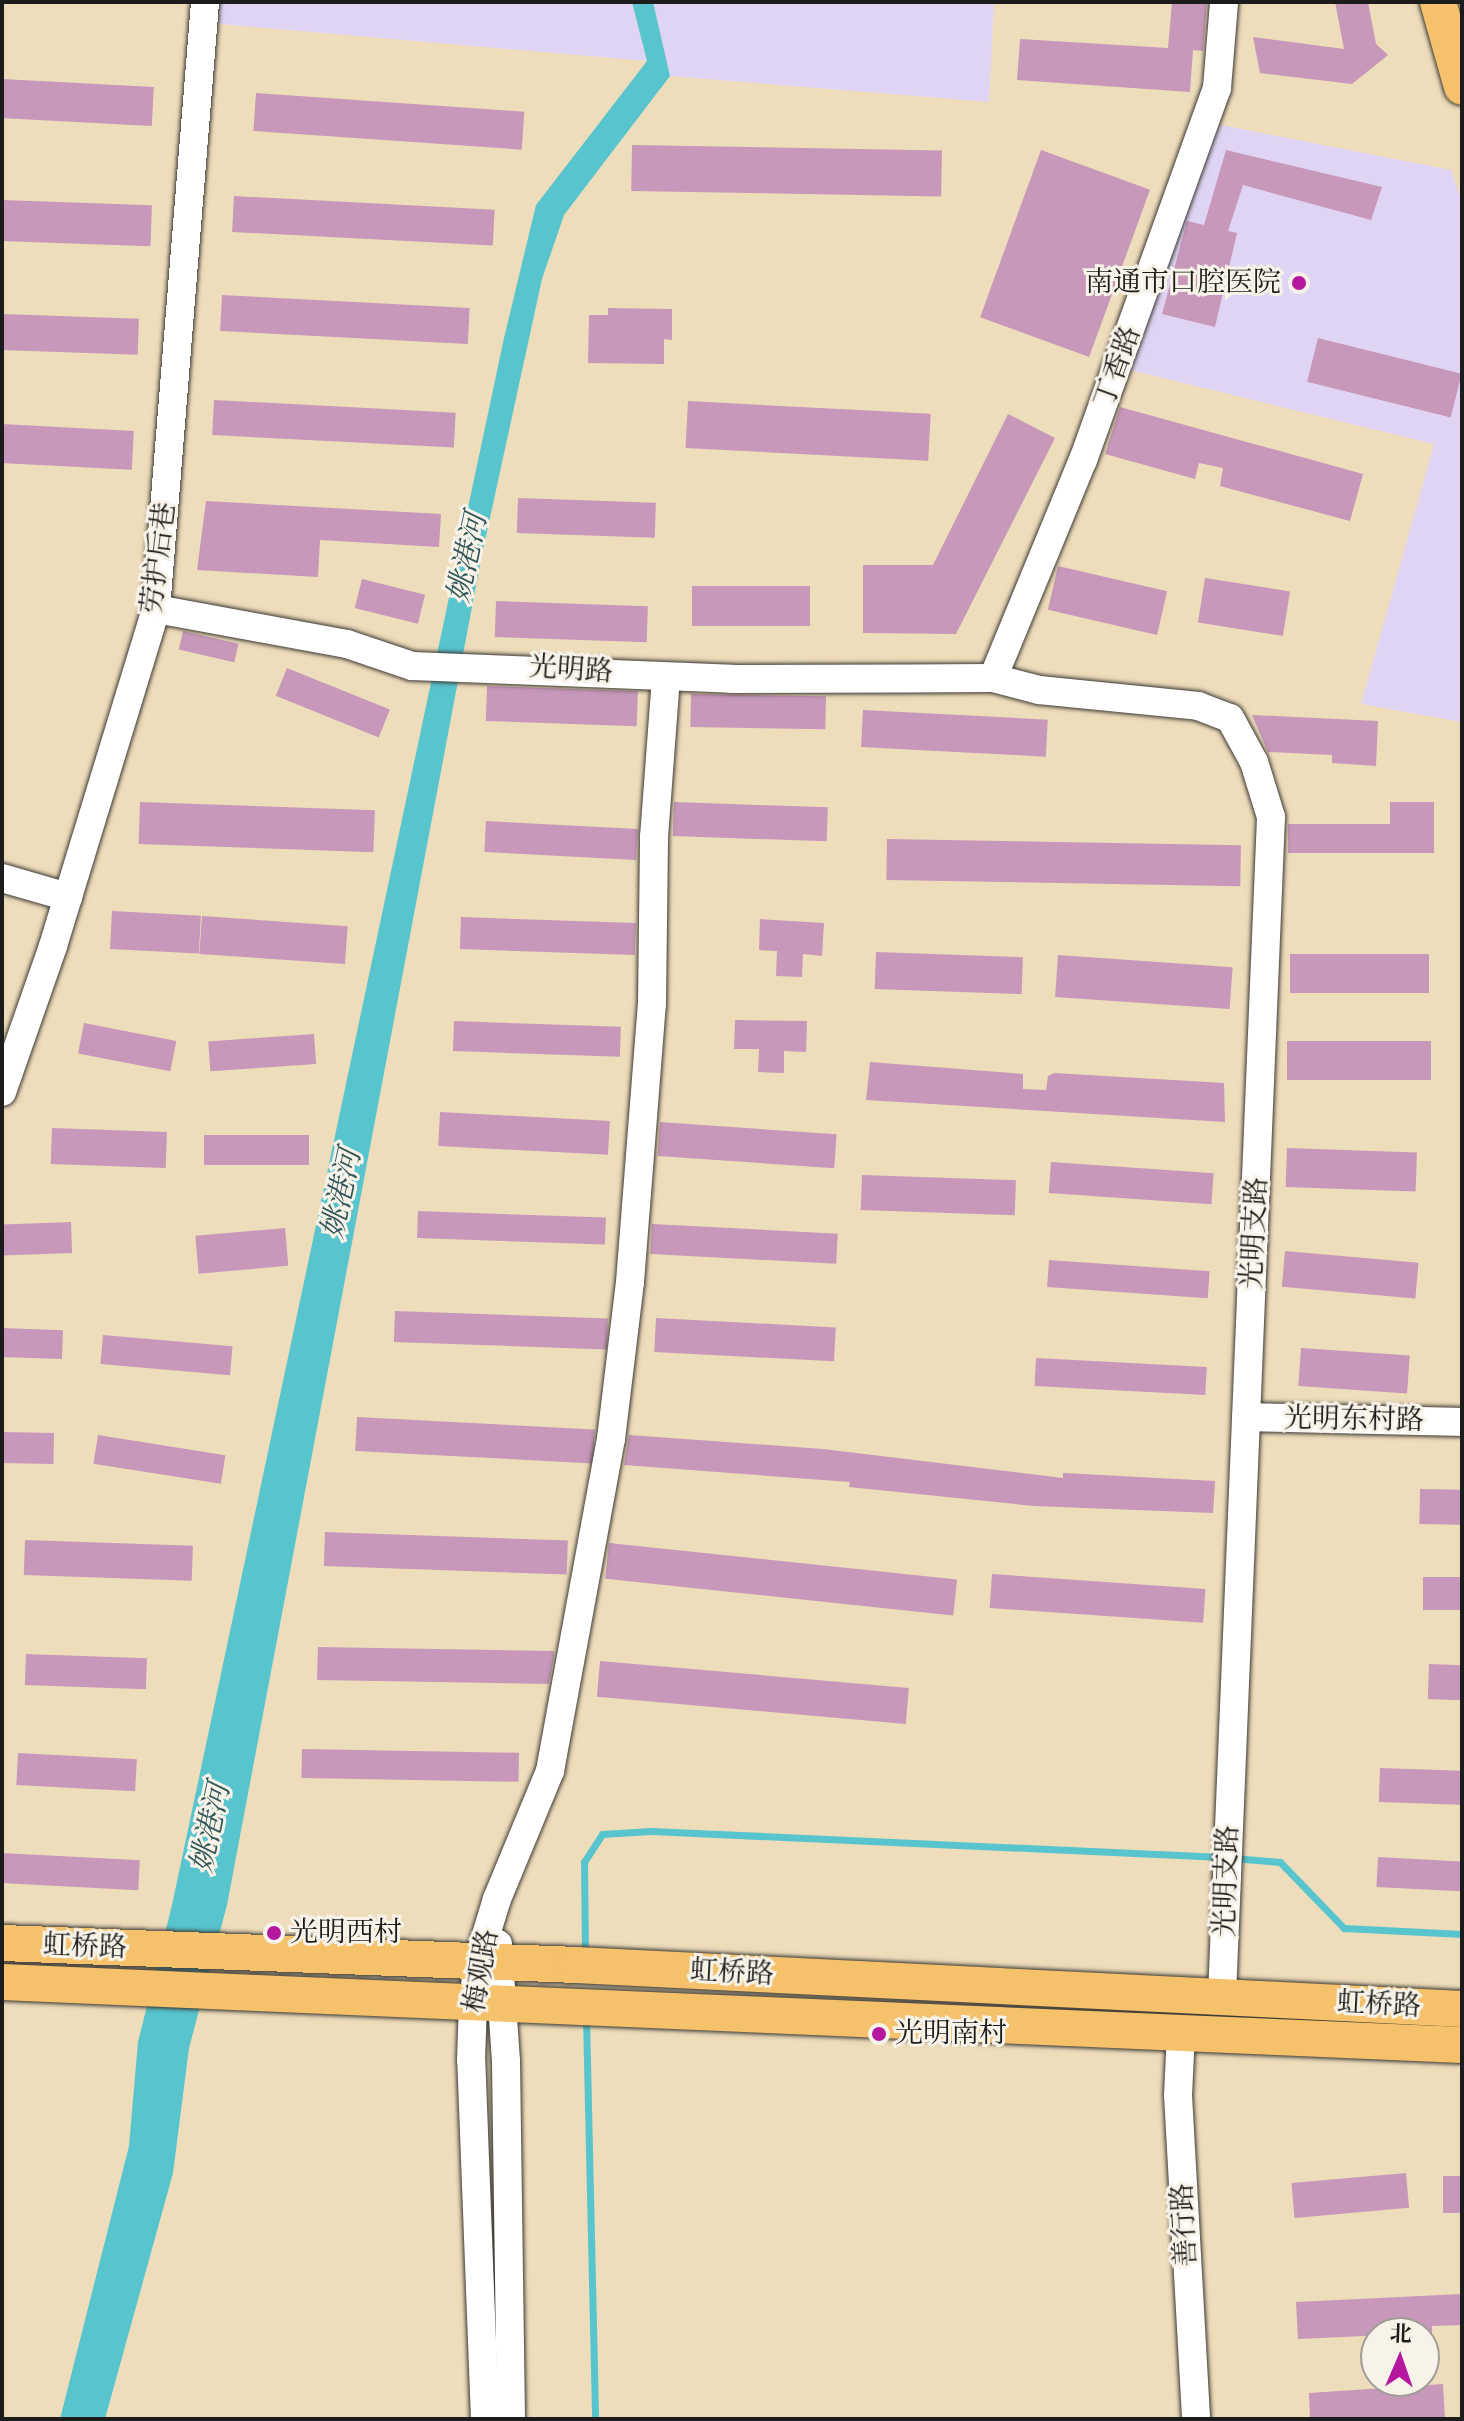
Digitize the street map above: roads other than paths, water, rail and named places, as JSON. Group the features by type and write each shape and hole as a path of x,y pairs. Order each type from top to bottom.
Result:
{"main road":[{"path":"1438,2 1462,87"},
{"name":"虹桥路","path":"2,1943 488,1962 1462,2009"},
{"name":"虹桥路","path":"2,1982 1462,2045"}],"street":[{"name":"劳护后巷","path":"2,1092 68,897 156,609 205,2"},
{"name":"丁香路","path":"993,678 1083,460 1217,88 1224,2"},
{"name":"光明路","path":"156,609 347,644 412,666 477,666 666,677 993,678"},
{"name":"梅观路","path":"511,2419 487,2003 488,1962 497,1899 550,1771 611,1439 630,1282 652,1004 654,837 666,677"},
{"name":"光明支路","path":"993,678 1039,690 1198,706 1230,718 1254,762 1271,817 1222,1998"},
{"path":"2,878 68,897"},
{"name":"光明东村路","path":"1246,1417 1462,1422"},
{"name":"梅观路","path":"485,2419 471,2060 487,2003"},
{"name":"善行路","path":"1181,2032 1178,2095 1196,2419"}],"water":[{"name":"姚港河","path":"632,2 653,2 670,76 564,215 542,279 481,559 227,1905 189,2048 173,2173 105,2419 60,2419 129,2146 138,2042 172,1905 504,338 536,205 647,61"}],"waterway":[{"path":"585,1956 584,1862 602,1834 651,1831 1221,1857"},
{"path":"1233,1858 1280,1862 1344,1928 1462,1934"},
{"path":"586,2017 595,2419"}],"place":[{"name":"南通市口腔医院","path":"1299,283"},
{"name":"光明西村","path":"274,1933"},
{"name":"光明南村","path":"879,2034"}]}
